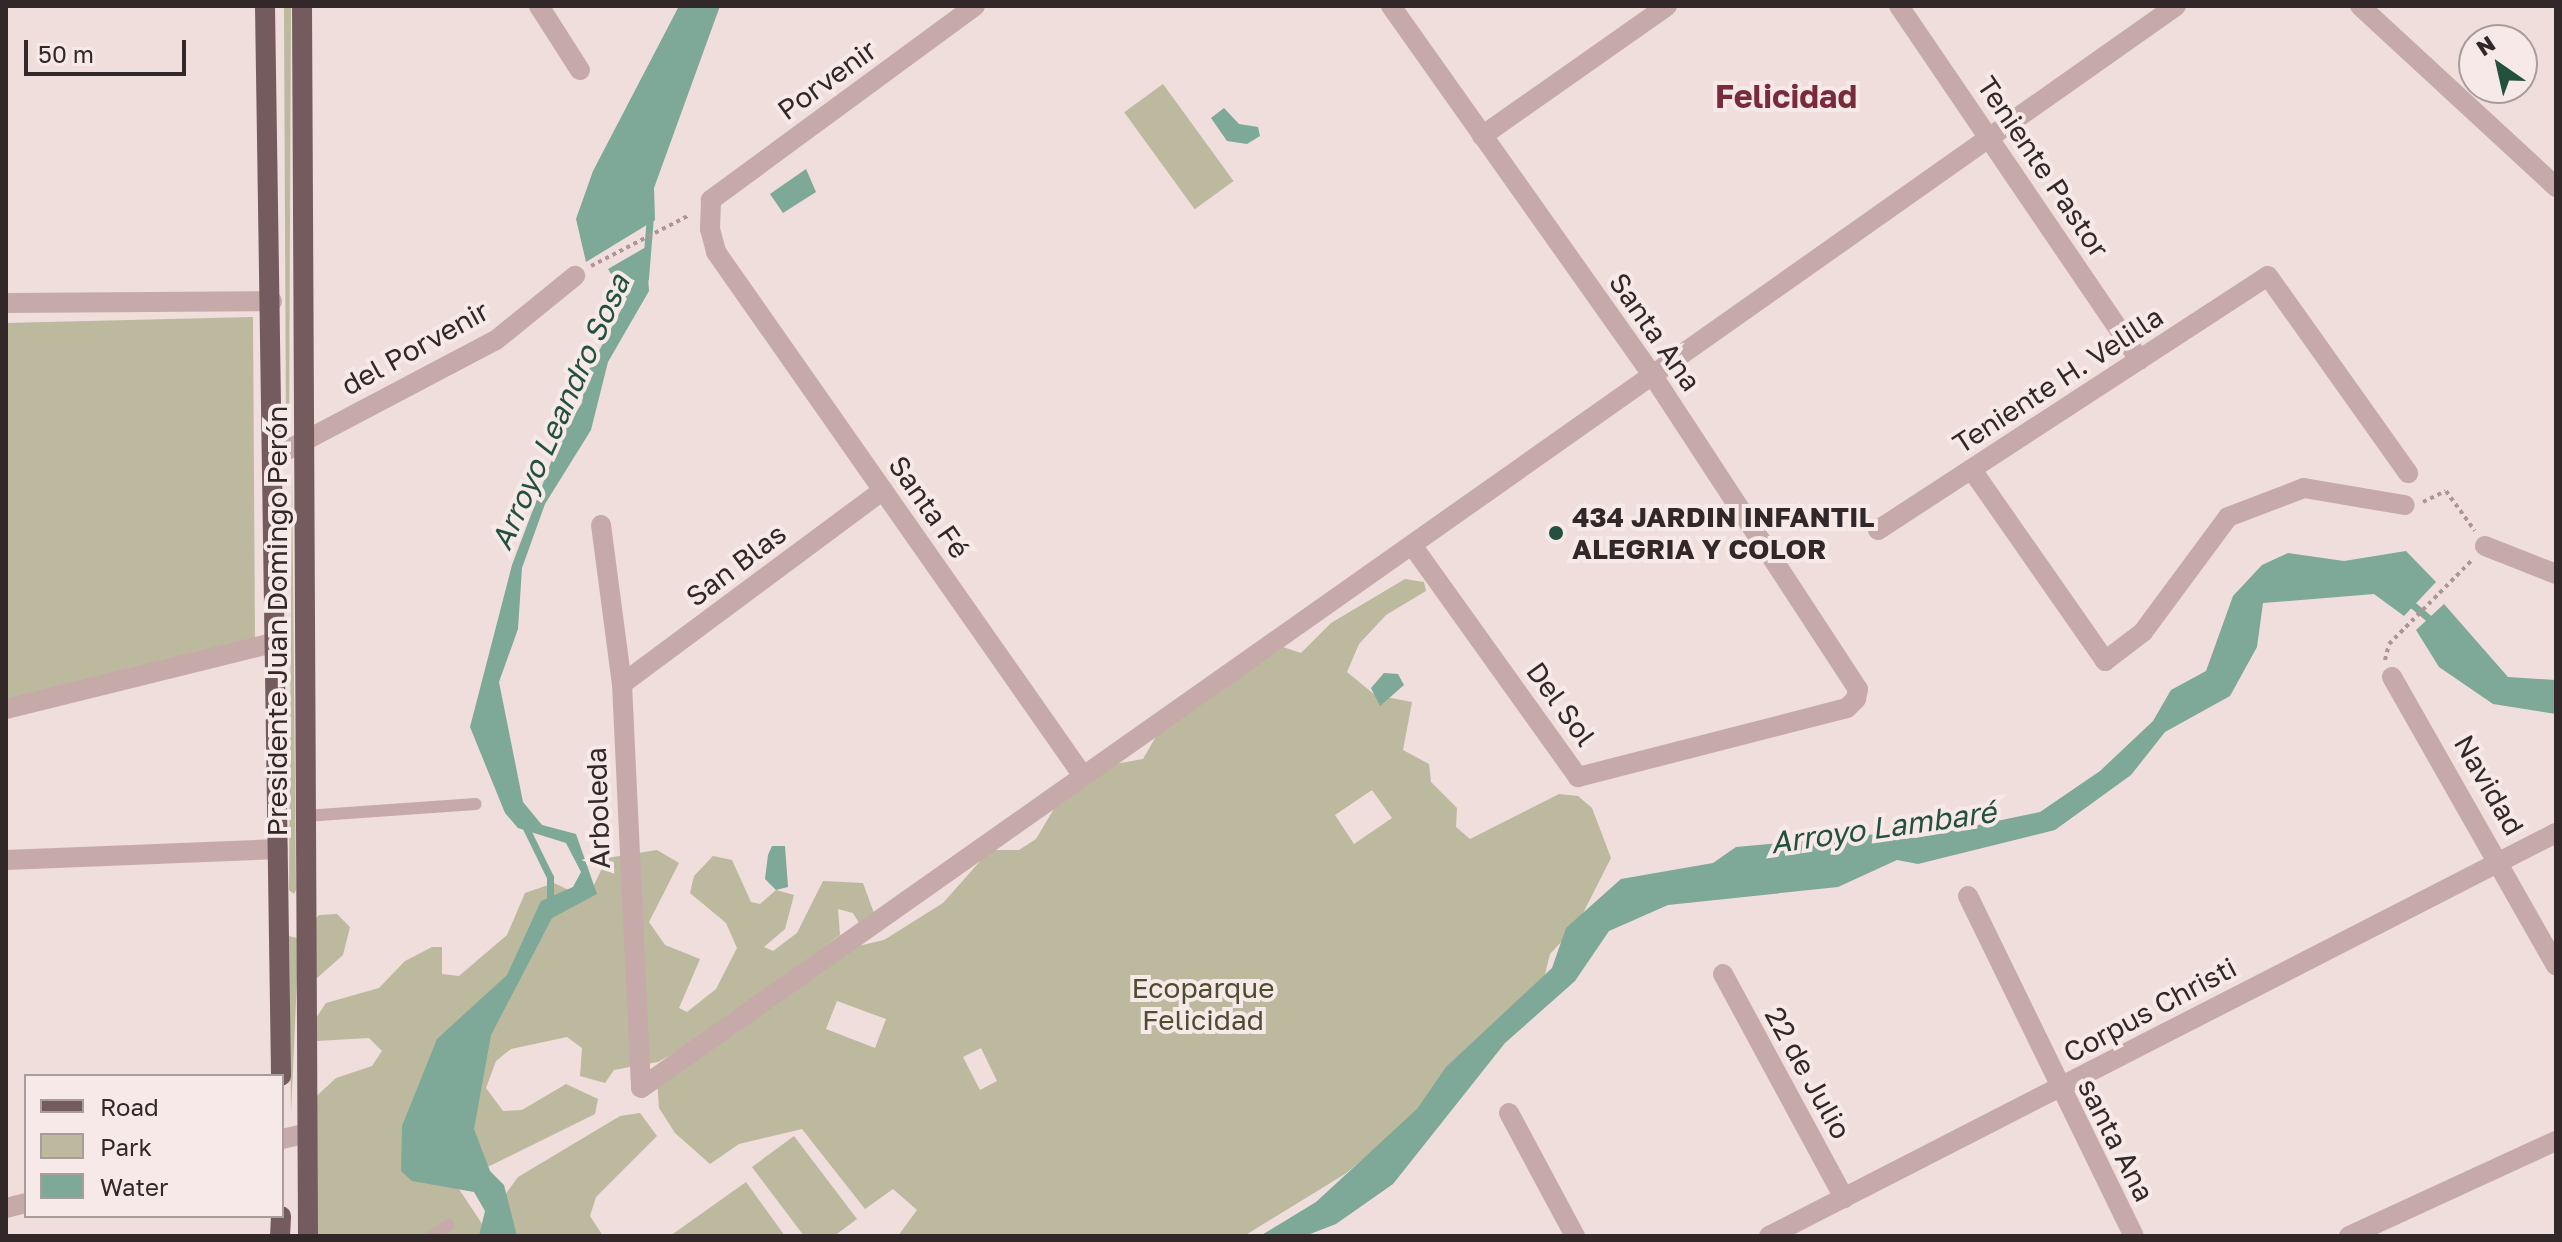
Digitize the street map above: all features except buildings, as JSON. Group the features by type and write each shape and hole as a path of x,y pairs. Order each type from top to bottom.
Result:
{"main road":[{"name":"Presidente Juan Domingo Perón","path":"265,6 272,301 273,643 281,1074"},
{"name":"Presidente Juan Domingo Perón","path":"302,6 308,1236"},
{"path":"279,919 306,918"}],"street":[{"path":"539,6 580,70"},
{"name":"Porvenir","path":"711,200 975,6"},
{"name":"Santa Ana","path":"1391,6 1653,376 1858,689 1856,699"},
{"path":"1482,136 1667,6"},
{"name":"Teniente Pastor","path":"1899,6 2140,360"},
{"path":"1083,776 2176,6"},
{"path":"2360,6 2556,187"},
{"name":"Santa Fé","path":"711,200 710,229 729,270 1083,776"},
{"name":"del Porvenir","path":"274,457 496,340 575,276"},
{"name":"Teniente H. Velilla","path":"1878,530 2268,276 2408,473"},
{"path":"6,303 272,301"},
{"path":"1972,470 2105,661 2143,632 2209,534 2228,517 2304,488 2405,505"},
{"name":"San Blas","path":"622,684 883,490"},
{"name":"Arboleda","path":"601,525 622,684 641,1088 1083,776"},
{"name":"Del Sol","path":"1412,545 1578,777 1847,708 1856,699"},
{"path":"2485,546 2556,574"},
{"path":"6,709 273,643"},
{"name":"Navidad","path":"2392,677 2500,859 2556,966"},
{"name":"Corpus Christi","path":"1769,1236 2556,833"},
{"path":"6,860 278,849"},
{"name":"santa Ana","path":"1968,896 2058,1090 2134,1236"},
{"name":"22 de Julio","path":"1723,974 1844,1198"},
{"path":"1509,1113 1575,1236"},
{"path":"284,1139 307,1133"},
{"path":"2349,1236 2556,1141"}],"lane":[{"path":"305,816 476,804"},
{"path":"431,1236 449,1225"}],"path":[{"path":"597,262 688,217"},
{"path":"2389,644 2485,546 2446,491 2405,505"}],"green space":[{"path":"284,6 291,6 289,438 286,434"},
{"path":"1163,84 1234,181 1195,209 1124,112"},
{"path":"253,317 255,640 6,701 6,323"},
{"path":"292,469 296,890 294,894 289,890"},
{"name":"Ecoparque Felicidad","path":"1405,579 1424,582 1426,591 1386,615 1359,644 1347,672 1375,695 1412,702 1403,750 1429,764 1431,782 1457,808 1456,827 1470,839 1559,794 1578,796 1592,808 1611,858 1577,925 1550,954 1542,987 1425,1107 1345,1174 1244,1236 898,1236 917,1210 893,1189 865,1209 802,1129 739,1144 710,1164 675,1133 659,1108 657,1080 854,947 884,940 943,903 990,850 1019,850 1036,839 1055,807 1115,764 1143,759 1169,714 1283,647 1301,653 1331,623","holes":["1372,790 1392,818 1354,844 1335,815","837,1001 886,1019 875,1048 826,1029","981,1048 997,1081 980,1090 963,1057"]},
{"path":"657,850 679,863 649,922 665,945 700,959 679,1008 687,1012 716,989 737,948 726,923 690,893 694,876 713,856 732,860 751,902 760,904 776,890 794,895 785,929 764,947 773,951 797,933 823,881 863,883 875,916 862,928 853,913 838,909 840,935 712,1032 658,1062 614,1070 605,1083 580,1076 582,1048 567,1037 511,1049 496,1061 486,1088 503,1111 522,1110 566,1084 598,1099 595,1114 455,1183 490,1236 312,1236 309,1103 336,1078 372,1066 382,1051 369,1038 317,1041 316,1018 326,1003 379,988 405,961 432,947 442,947 442,974 459,976 507,935 525,893 554,883 575,893 591,891 607,858"},
{"path":"337,914 350,927 343,955 317,978 297,980 291,1113 289,936 297,938 319,915"},
{"path":"640,1113 657,1136 596,1197 590,1216 603,1236 511,1236 502,1199 518,1177 620,1116"},
{"path":"794,1136 857,1219 834,1236 804,1236 752,1167"},
{"path":"746,1182 785,1236 670,1236"}],"water":[{"path":"679,6 720,6 654,188 655,220 586,262 576,219 593,171"},
{"path":"1224,108 1239,124 1258,127 1260,136 1247,144 1227,141 1211,118"},
{"path":"806,169 816,192 783,213 770,194"},
{"path":"646,247 649,291 608,362 591,430 545,504 522,568 518,629 499,682 523,802 542,825 576,834 597,894 552,918 491,1035 474,1129 490,1171 504,1185 517,1236 479,1236 485,1211 474,1192 412,1181 401,1171 402,1126 437,1039 507,975 541,901 573,887 581,872 566,843 518,828 505,813 470,727 512,565 561,436 582,403 586,375 627,299 608,269"},
{"path":"2406,551 2436,582 2404,616 2374,594 2263,603 2257,647 2230,696 2165,732 2131,775 2055,830 1918,864 1897,860 1838,887 1668,905 1609,931 1575,981 1505,1043 1393,1184 1336,1224 1305,1236 1260,1236 1316,1202 1417,1109 1446,1067 1552,968 1566,928 1621,879 1713,863 1736,847 1877,834 1916,838 2040,812 2100,771 2153,721 2171,690 2206,671 2233,596 2262,565 2288,553 2344,561"},
{"path":"2444,604 2508,677 2556,680 2556,714 2493,704 2439,667 2416,630"},
{"path":"1384,673 1398,674 1404,685 1380,706 1371,688"},
{"path":"772,846 785,846 788,887 776,890 765,879 768,855"}],"waterway":[{"name":"Arroyo Leandro Sosa","path":"645,278 650,216"},
{"name":"Arroyo Lambaré","path":"2408,601 2435,624"},
{"name":"Arroyo Leandro Sosa","path":"525,826 550,877 550,900"}],"place":[{"name":"434 JARDIN INFANTIL ALEGRIA Y COLOR","path":"1556,533"}],"district":[{"name":"Felicidad","path":"1786,96"}]}
